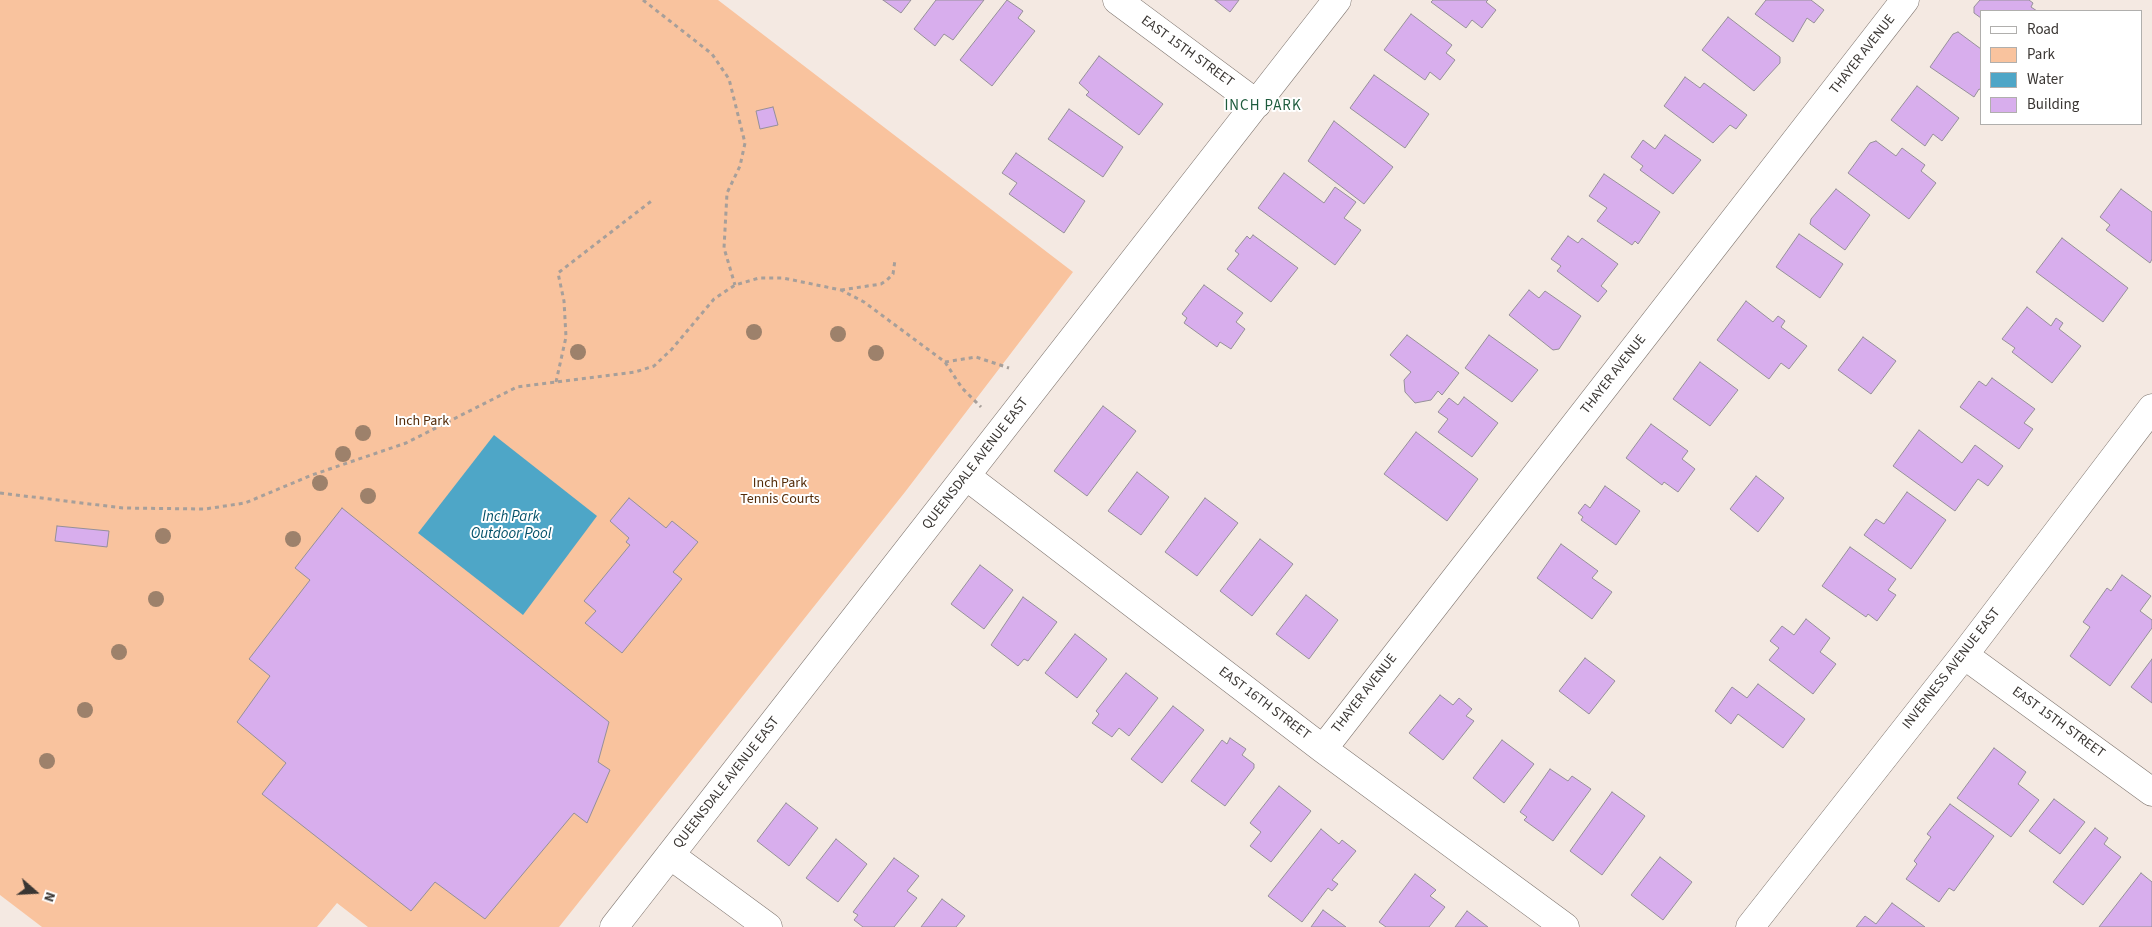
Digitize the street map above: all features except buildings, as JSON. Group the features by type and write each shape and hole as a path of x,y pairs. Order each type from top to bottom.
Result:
{"street":[{"name":"EAST 15TH STREET","path":"1117,0 1258,104"},
{"name":"QUEENSDALE AVENUE EAST","path":"614,927 1258,104 1337,0"},
{"name":"THAYER AVENUE","path":"1323,749 1905,0"},
{"name":"INVERNESS AVENUE EAST","path":"1750,927 1964,655 2152,408"},
{"name":"EAST 16TH STREET","path":"966,476 1323,749 1565,927"},
{"name":"EAST 15TH STREET","path":"1964,655 2152,792"},
{"path":"670,855 768,927"}],"path":[{"path":"643,0 712,54 728,79 745,143 740,166 727,193 724,248 735,285"},
{"path":"556,382 566,337 564,301 558,273 654,199"},
{"path":"841,290 873,285 888,280 893,274 895,260"},
{"path":"0,493 123,508 205,509 245,503 312,475 406,443 517,387 635,372 654,366 672,349 714,299 735,285 759,278 784,278 841,290 864,302 945,362 962,388 1003,429"},
{"path":"945,362 976,357 1004,365 1039,384"}],"green space":[{"name":"Inch Park","path":"0,0 718,0 1073,272 905,492 559,927 368,927 337,903 317,927 42,927 0,895"}],"water":[{"name":"Inch Park Outdoor Pool","path":"494,435 597,516 523,615 418,533"}],"district":[{"name":"INCH PARK","path":"1263,107"}],"park label":[{"name":"Inch Park Tennis Courts","path":"780,492"}]}
